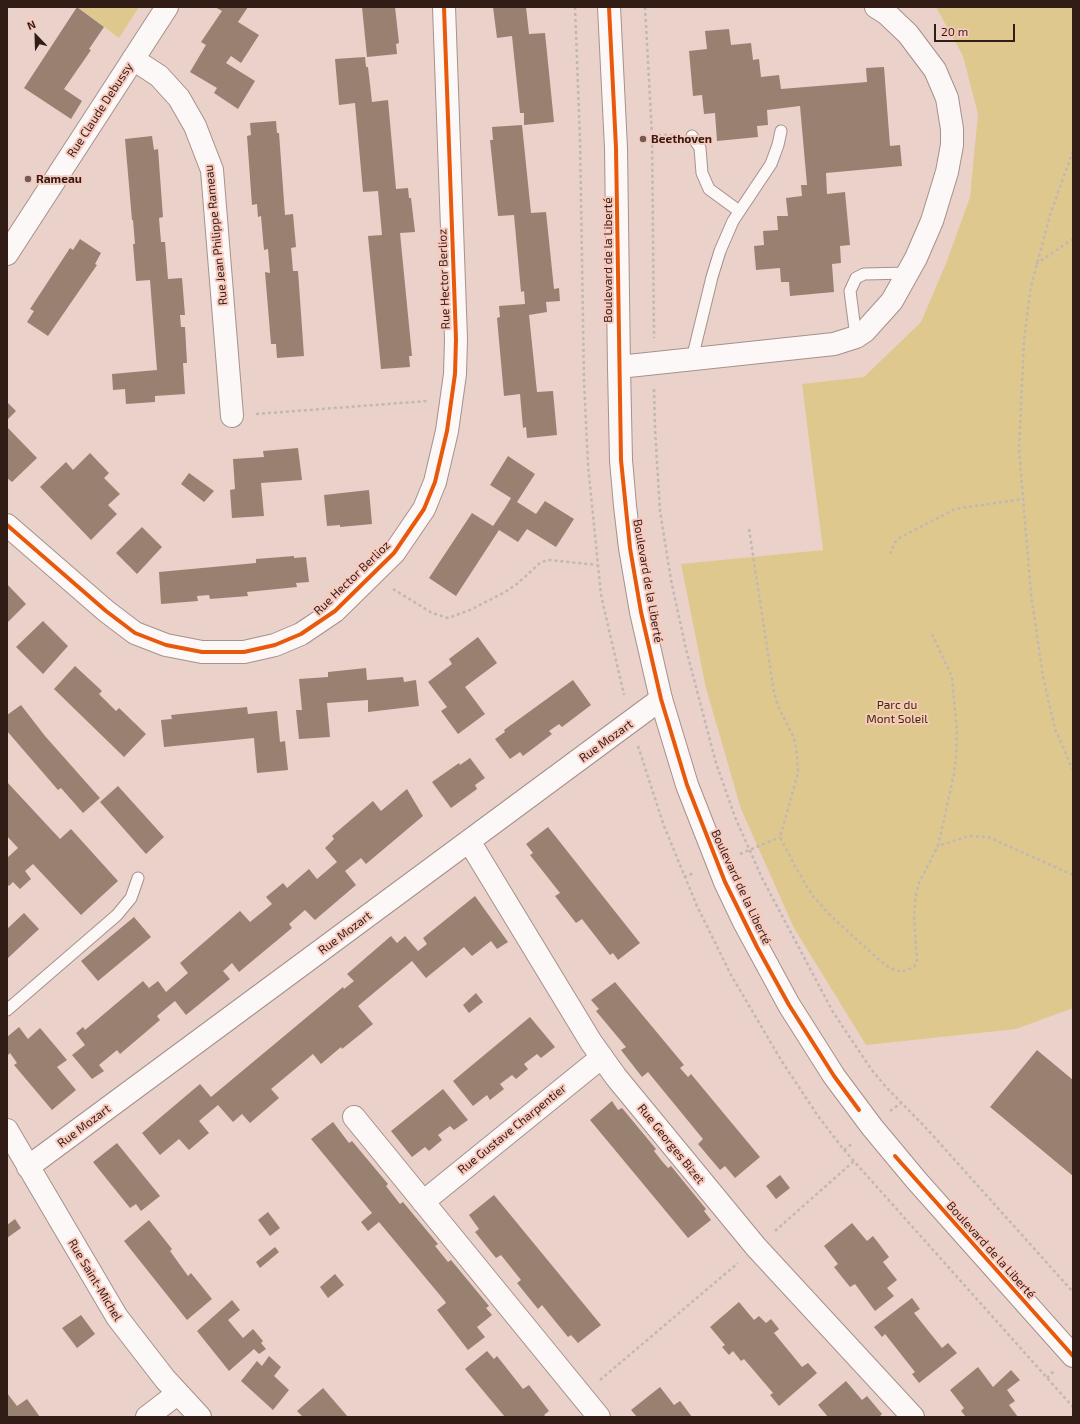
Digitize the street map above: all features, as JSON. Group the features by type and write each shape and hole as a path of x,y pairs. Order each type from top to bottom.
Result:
{"street":[{"name":"Rue Claude Debussy","path":"7,254 167,7"},
{"name":"Rue Hector Berlioz","path":"7,525 106,611 135,632 166,645 202,652 244,652 288,640 323,620 372,575 403,541 424,509 430,496 440,465 452,396 456,339 444,7"},
{"name":"Boulevard de la Liberté","path":"609,7 616,148 618,367 622,466 630,548 641,612 661,699 686,785 700,823 728,888 789,1005 853,1102 934,1201 1073,1356"},
{"path":"618,367 820,347 856,337 865,331 882,314 908,274 932,221 946,177 952,145 950,112 941,82 928,59 908,34 887,14 876,7"},
{"name":"Rue Jean Philippe Rameau","path":"133,59 159,76 179,98 195,126 207,155 214,185 232,416"},
{"name":"Rue Mozart","path":"28,1167 661,699"},
{"name":"Rue Georges Bizet","path":"468,841 602,1057 621,1083 756,1247 913,1417"},
{"name":"Rue Gustave Charpentier","path":"423,1202 602,1057"},
{"path":"354,1117 599,1417"},
{"name":"Rue Saint-Michel","path":"7,1130 117,1317 177,1394 200,1417"},
{"path":"147,1417 177,1394"}],"lane":[{"path":"692,359 716,263 733,221 771,164 781,131"},
{"path":"692,136 702,153 702,173 709,189 739,211"},
{"path":"856,337 850,291 856,278 864,274 908,274"},
{"path":"7,1010 117,915 131,898 138,878"}],"path":[{"path":"575,7 580,139 585,410 588,473 597,565 605,617 624,698"},
{"path":"645,7 652,135 654,363 657,478 660,510 671,580 690,669 708,736 725,790 749,849 777,908 820,990 850,1039 886,1087 927,1128 1073,1292"},
{"path":"652,135 669,135"},
{"path":"1073,151 1051,212 1031,286 1024,340 1020,401 1019,449 1031,594 1043,676 1055,729 1073,770"},
{"path":"1036,264 1073,239"},
{"path":"232,416 428,401"},
{"path":"890,554 895,542 901,537 955,509 1023,498"},
{"path":"749,529 774,693 778,706 794,738 797,754 798,773 780,837 812,895 831,916 879,960 890,968 902,972 914,967 917,960 914,916 916,894 919,883 938,846 954,774 956,757 957,732 952,677 932,634"},
{"path":"372,575 420,607 448,618 470,610 505,592 517,584 533,567 541,562 549,560 597,565"},
{"path":"938,846 961,837 988,837 1073,875"},
{"path":"582,1396 854,1162"}],"green space":[{"path":"78,7 139,7 119,38"},
{"name":"Parc du Mont Soleil","path":"936,7 1073,7 1073,1008 1016,1029 866,1045 794,928 741,809 706,688 681,564 823,550 802,384 864,377 921,322 947,261 970,197 978,114 963,56"}],"building":[{"path":"77,7 104,27 89,49 91,50 64,89 82,101 71,119 24,88"},
{"path":"215,7 248,7 238,22 259,35 241,63 231,56 226,63 255,81 238,109 214,93 217,88 190,72 206,45 201,42 222,11"},
{"path":"362,7 395,7 399,43 396,44 397,54 367,57"},
{"path":"493,7 526,7 529,34 545,33 554,122 524,125 524,113 520,113 512,36 497,38"},
{"path":"729,29 731,45 751,43 753,60 759,59 761,77 779,75 781,89 867,82 866,68 884,67 890,146 900,145 902,166 826,173 827,194 845,192 850,245 840,246 841,263 832,264 834,292 790,296 789,282 781,282 780,268 756,270 754,246 764,245 763,231 778,230 777,216 788,216 786,198 802,196 801,185 807,185 800,106 767,110 768,125 757,126 758,137 717,141 715,113 704,114 702,95 693,96 689,51 707,49 705,31"},
{"path":"365,57 366,67 368,67 372,102 388,100 396,189 408,188 409,198 411,198 415,232 400,233 412,356 409,356 410,367 381,369 368,236 382,235 378,191 363,192 355,103 339,105 335,59"},
{"path":"276,121 277,133 279,133 285,215 293,214 296,247 291,248 293,271 298,271 304,356 277,358 276,344 271,344 265,272 270,273 268,249 264,250 261,216 258,217 257,204 252,205 247,136 251,135 250,123"},
{"path":"522,125 531,213 546,212 554,289 559,288 560,301 546,302 547,312 529,315 537,392 553,391 557,435 527,438 526,427 523,428 520,394 504,396 497,318 500,317 499,306 525,304 524,291 521,292 514,215 498,216 490,140 493,140 492,127"},
{"path":"152,136 154,150 158,149 163,217 159,218 161,242 165,242 168,279 182,278 185,315 180,315 181,327 185,327 187,363 183,363 185,394 155,396 155,402 126,404 125,389 113,390 112,374 157,370 150,280 136,281 133,244 135,244 125,139"},
{"path":"80,239 101,253 95,264 97,265 48,336 27,322 34,311 30,309 70,248 73,250"},
{"path":"7,402 16,411 7,420"},
{"path":"7,427 37,458 12,482 7,478"},
{"path":"298,448 302,480 261,483 264,516 232,518 230,490 235,489 233,459 264,457 263,451"},
{"path":"90,453 109,473 104,478 120,494 108,505 117,514 91,540 40,487 66,462 73,470"},
{"path":"508,456 535,474 517,502 536,514 545,501 574,519 556,547 527,529 518,542 499,530 456,596 429,578 472,513 493,526 505,508 511,498 490,485"},
{"path":"189,473 214,491 204,502 181,484"},
{"path":"369,490 372,524 340,527 340,525 327,526 324,495"},
{"path":"142,527 162,547 137,574 116,553"},
{"path":"294,556 294,558 306,557 309,582 296,583 297,587 247,592 248,596 210,599 209,595 197,596 198,601 161,604 159,572 256,563 256,559"},
{"path":"7,584 26,604 7,623"},
{"path":"43,621 68,646 43,674 16,647"},
{"path":"478,637 497,663 465,687 485,714 458,734 441,711 447,707 428,682 452,664 449,659"},
{"path":"75,666 102,691 99,694 116,711 119,708 146,734 124,757 54,689"},
{"path":"366,668 367,680 403,677 404,682 416,680 419,706 368,712 368,700 327,703 330,737 299,739 296,710 302,710 299,679 328,677 328,672"},
{"path":"573,680 591,705 562,727 559,724 549,731 552,734 523,756 520,752 510,759 495,739 505,732 504,730"},
{"path":"21,705 45,736 100,798 83,813 61,788 58,790 7,731 7,715"},
{"path":"247,707 248,714 277,711 280,742 285,741 288,770 257,773 254,738 164,747 161,720 172,719 171,715"},
{"path":"470,758 485,778 475,785 477,789 451,808 432,782 459,763 460,765"},
{"path":"7,782 60,839 71,829 118,881 81,915 33,864 25,871 31,879 20,889 13,882 9,886 7,884 7,858 18,848 7,836"},
{"path":"118,786 164,837 146,854 100,802"},
{"path":"407,789 423,816 366,864 361,858 345,871 356,885 315,920 305,910 289,924 292,928 239,972 232,963 223,971 230,979 186,1015 175,1001 157,1016 160,1020 120,1054 117,1050 99,1065 104,1071 92,1079 72,1055 85,1045 76,1033 83,1027 85,1030 143,981 149,988 158,981 166,992 188,973 180,963 240,911 250,922 272,904 266,897 283,883 287,888 309,869 317,879 337,862 325,848 334,839 332,836 373,801 381,811"},
{"path":"548,827 640,943 618,960 613,953 610,955 582,919 576,923 555,896 560,893 530,855 533,853 526,844"},
{"path":"475,896 508,942 497,949 491,941 472,956 464,947 426,978 412,961 358,1006 373,1024 342,1049 341,1047 321,1064 313,1054 271,1089 279,1098 250,1123 242,1114 233,1122 218,1105 199,1121 209,1133 189,1150 179,1139 160,1155 142,1133 200,1084 211,1097 343,987 344,989 354,981 347,974 391,936 397,943 405,936 418,951 427,944 423,938"},
{"path":"24,913 39,929 7,959 7,929"},
{"path":"134,917 151,937 98,981 81,961"},
{"path":"615,982 684,1065 680,1068 688,1077 691,1074 760,1157 735,1178 725,1166 720,1170 698,1144 703,1139 648,1072 642,1077 621,1050 626,1047 596,1011 599,1009 591,1000"},
{"path":"476,993 483,1002 469,1013 463,1005"},
{"path":"530,1017 555,1047 541,1058 537,1054 524,1064 528,1069 516,1079 512,1075 500,1084 504,1089 490,1100 487,1095 473,1106 453,1081"},
{"path":"19,1027 28,1039 40,1028 67,1060 57,1067 76,1090 52,1110 14,1065 17,1063 10,1053 7,1056 7,1037"},
{"path":"1037,1050 1073,1080 1073,1176 990,1107"},
{"path":"443,1089 468,1120 454,1130 450,1126 438,1135 442,1140 429,1151 425,1147 412,1157 391,1131"},
{"path":"612,1101 618,1110 622,1108 656,1149 654,1151 661,1160 668,1168 671,1166 706,1209 704,1211 711,1220 688,1238 590,1120"},
{"path":"333,1122 349,1143 352,1141 388,1184 386,1186 400,1204 403,1202 438,1244 435,1246 448,1262 451,1260 489,1306 486,1308 492,1315 477,1327 485,1337 468,1350 437,1310 446,1303 444,1300 379,1222 368,1231 361,1222 372,1213 311,1139"},
{"path":"117,1143 160,1196 141,1211 136,1204 130,1208 93,1162"},
{"path":"780,1175 790,1188 776,1199 766,1186"},
{"path":"494,1195 601,1325 578,1343 571,1335 568,1337 542,1305 538,1309 517,1283 521,1280 501,1255 496,1258 475,1232 479,1229 469,1215"},
{"path":"268,1212 280,1228 270,1236 258,1220"},
{"path":"15,1219 21,1228 7,1238 7,1225"},
{"path":"149,1220 172,1249 170,1251 188,1276 191,1273 212,1299 187,1320 124,1241"},
{"path":"852,1223 867,1241 873,1236 889,1257 883,1262 897,1280 887,1288 894,1296 875,1311 855,1284 850,1287 834,1267 838,1264 824,1246"},
{"path":"275,1247 279,1252 260,1268 256,1262"},
{"path":"335,1274 344,1285 328,1298 320,1287"},
{"path":"912,1298 920,1309 914,1313 942,1348 948,1343 957,1353 919,1383 912,1374 915,1372 885,1334 882,1337 874,1327"},
{"path":"232,1300 240,1310 228,1320 243,1338 253,1329 263,1341 261,1343 266,1349 259,1354 254,1349 229,1371 197,1331"},
{"path":"739,1302 754,1320 759,1316 766,1323 771,1319 779,1329 774,1333 802,1367 808,1363 817,1373 779,1406 770,1395 773,1393 744,1359 741,1361 733,1351 729,1355 722,1347 725,1345 710,1327"},
{"path":"81,1315 95,1334 77,1348 62,1328"},
{"path":"487,1351 494,1359 497,1356 523,1389 529,1385 549,1411 544,1415 546,1417 505,1417 465,1369"},
{"path":"269,1356 281,1367 274,1376 289,1390 273,1410 241,1381 257,1361 262,1366"},
{"path":"978,1367 993,1387 1011,1370 1020,1380 1007,1390 1015,1401 1009,1405 1018,1417 966,1417 961,1411 964,1408 950,1390"},
{"path":"846,1381 862,1400 867,1396 882,1414 879,1417 828,1417 818,1405"},
{"path":"660,1387 674,1405 680,1401 692,1417 637,1417 631,1410"},
{"path":"323,1388 348,1417 303,1417 297,1411"},
{"path":"7,1393 17,1406 27,1399 40,1417 7,1417"}],"cycle path":[{"path":"7,525 106,611 135,633 166,645 202,652 244,652 275,645 301,634 335,611 394,553 424,509 435,482 447,431 455,374 456,339 444,7"},
{"path":"609,7 616,148 621,460 630,548 641,612 661,699 687,785 725,882 757,947 789,1005 834,1076 859,1110"},
{"path":"895,1156 1073,1356"}],"place":[{"name":"Beethoven","path":"643,139"},
{"name":"Rameau","path":"28,179"}]}
